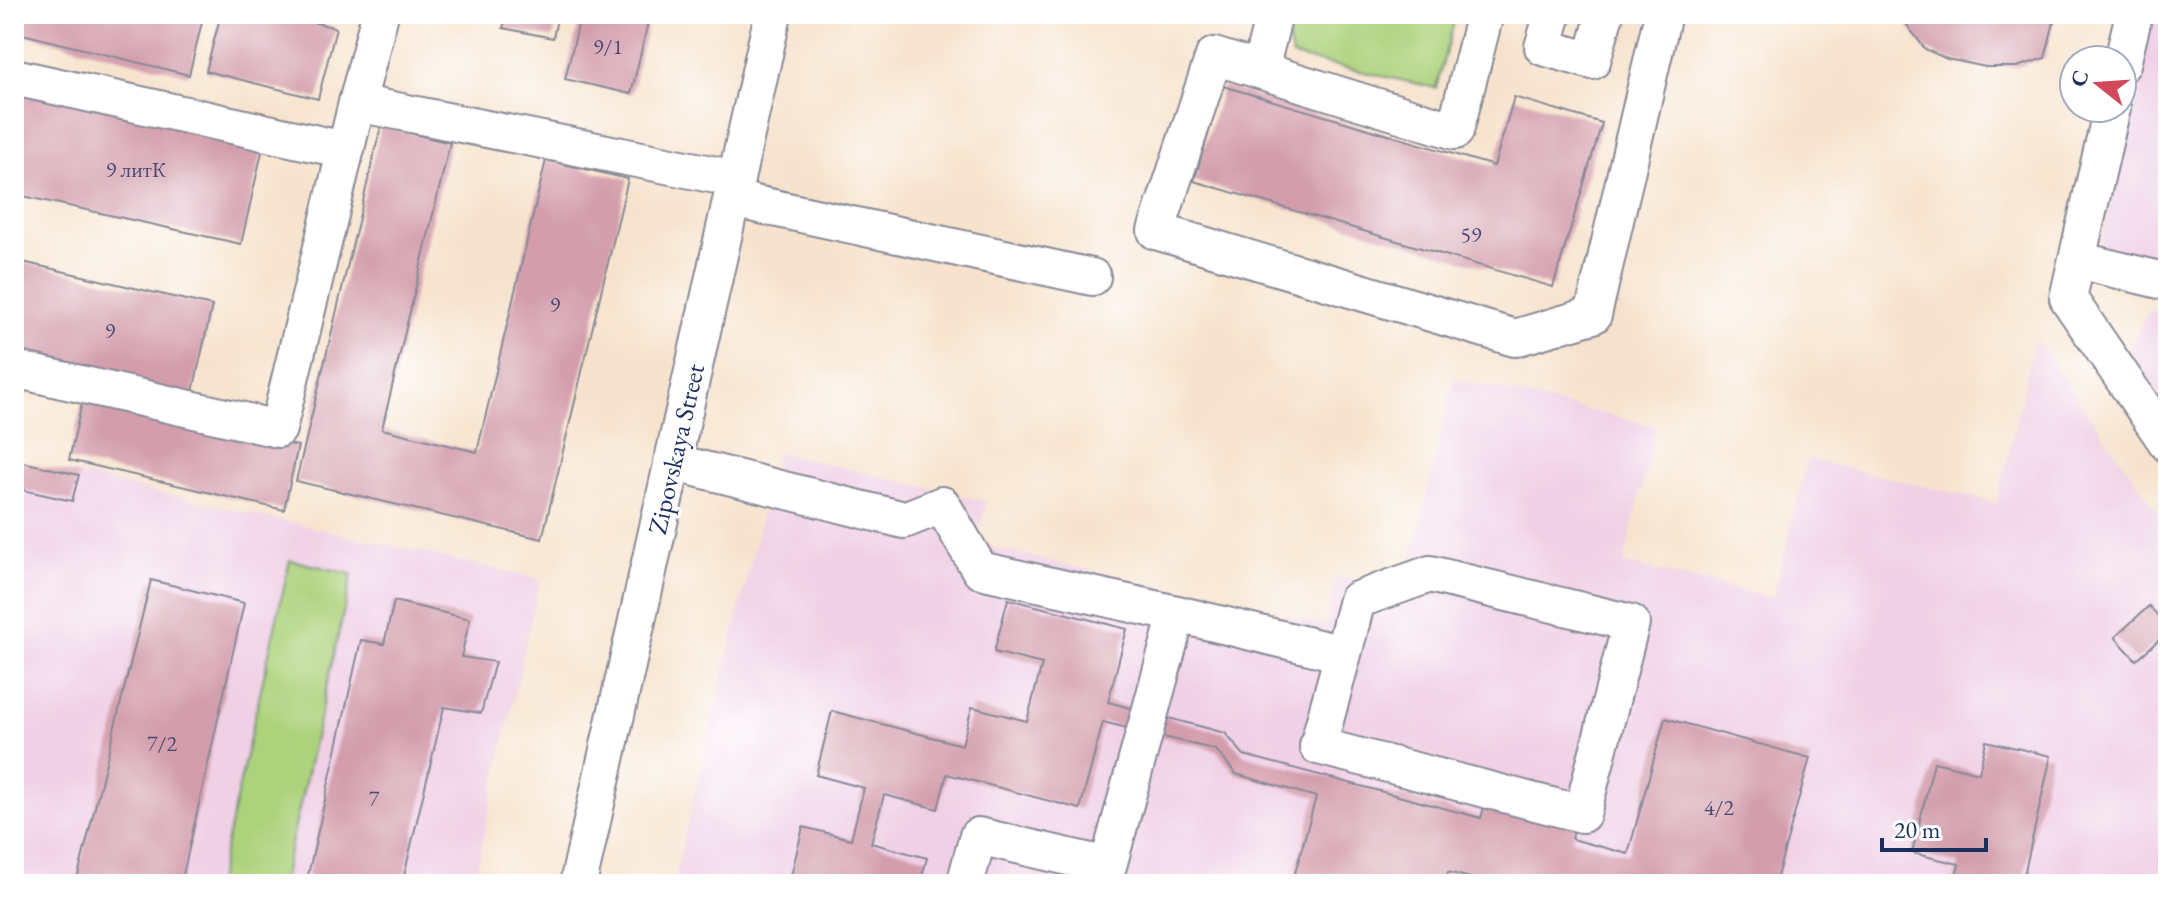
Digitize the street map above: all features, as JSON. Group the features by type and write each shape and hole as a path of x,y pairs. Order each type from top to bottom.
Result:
{"street":[{"path":"14,369 278,429 380,14"},
{"name":"Zipovskaya Street","path":"578,884 773,14"},
{"path":"1260,70 1274,14"},
{"path":"1485,14 1455,131 1214,56 1156,231 1515,338 1593,315 1663,14"},
{"path":"1553,14 1543,47 1592,61 1605,14"},
{"path":"2127,44 2134,14"},
{"path":"14,77 345,150"},
{"path":"357,103 734,189 1092,277"},
{"path":"2108,124 2068,298 2168,444"},
{"path":"2077,260 2168,282"},
{"path":"672,462 904,520 942,505 980,570 1343,654"},
{"path":"1430,574 1631,623 1582,814 1318,746 1343,654 1357,600 1430,574"},
{"path":"965,884 978,836 1108,866 1177,614"}],"shaded area":[{"path":"2154,14 2168,14 2168,263 2100,247 2129,124 2138,124 2138,83"},
{"path":"2150,310 2168,314 2168,413 2126,352"},
{"path":"2035,338 2168,526 2168,884 1029,884 988,874 985,884 673,884 777,452 986,501 977,544 1325,625 1337,576 1404,592 1454,379 1656,426 1624,563 1773,598 1807,459 1997,503"},
{"path":"14,460 540,579 473,884 14,884"}],"green space":[{"path":"1291,14 1456,14 1436,88 1292,56 1287,33"},
{"path":"290,560 352,574 282,884 217,884"}],"building":[{"path":"14,14 204,14 189,75 14,32"},
{"path":"221,14 282,14 336,28 318,99 206,71"},
{"path":"507,14 558,14 553,38 503,28"},
{"path":"581,14 650,14 631,94 565,79"},
{"path":"1899,14 2056,14 2045,58 2017,67 1986,67 1947,59 1925,49"},
{"path":"1223,86 1494,166 1514,97 1602,123 1553,287 1194,181"},
{"path":"14,88 264,143 241,244 14,194"},
{"path":"381,126 450,143 382,429 477,452 546,160 628,179 542,539 296,481"},
{"path":"14,260 212,306 192,396 14,355"},
{"path":"83,398 298,446 284,510 69,460"},
{"path":"14,460 79,475 72,501 14,488"},
{"path":"151,580 244,603 181,884 76,884"},
{"path":"1008,599 1127,629 1108,702 1225,733 1244,755 1481,818 1486,800 1575,825 1572,839 1628,854 1665,718 1810,758 1775,884 1751,884 1725,877 1723,884 1492,884 1448,872 1445,884 1292,884 1316,797 1236,774 1216,750 1103,722 1080,809 947,774 938,809 884,795 871,843 927,858 920,884 789,884 803,827 851,839 864,788 816,775 832,711 962,745 972,707 1027,721 1042,664 994,652"},
{"path":"394,601 470,619 461,657 495,662 481,713 444,707 402,884 306,884 361,640 384,644"},
{"path":"2149,606 2168,627 2168,632 2136,660 2115,637"},
{"path":"1986,741 2051,756 2022,884 1954,884 1959,864 1912,853 1934,762 1979,773"}]}
